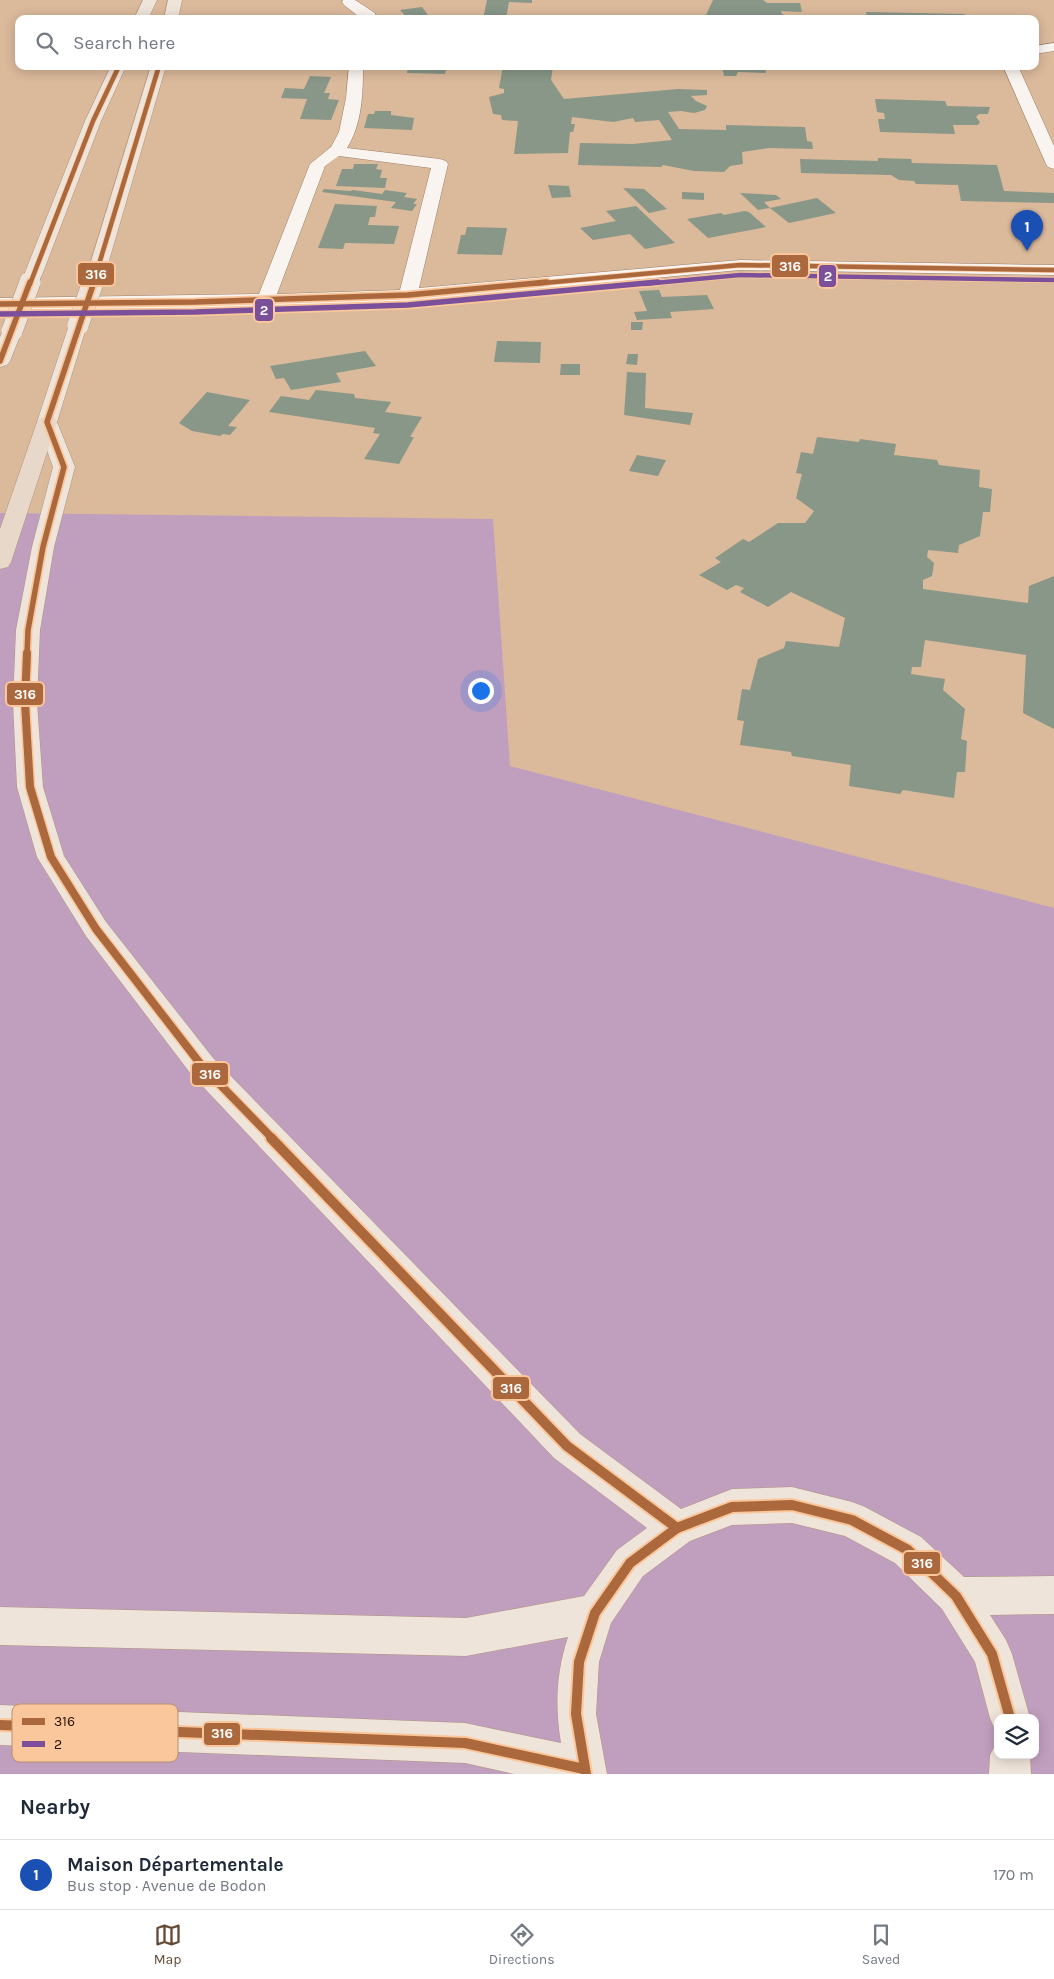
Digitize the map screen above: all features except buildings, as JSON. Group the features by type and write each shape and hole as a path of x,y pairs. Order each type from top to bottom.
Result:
{"highway":[{"path":"0,562 47,422"}],"main road":[{"path":"143,15 150,0"},
{"path":"172,15 176,0"},
{"path":"0,361 93,121 117,70"},
{"path":"158,70 94,281 47,422 64,467 43,547 30,621 25,703 30,787 51,857 96,928 202,1066 567,1446 677,1528"},
{"path":"178,1732 465,1743 585,1772 576,1714 579,1662 595,1613 630,1563 677,1528 732,1507 792,1505 852,1520 908,1550 956,1596 992,1654 1009,1714"},
{"path":"956,1596 1054,1595"},
{"path":"0,1626 466,1637 595,1613"},
{"path":"1010,1759 1010,1774"}],"street":[{"path":"349,2 368,15"},
{"path":"1039,50 1054,48"},
{"path":"335,152 346,135 356,88 356,70"},
{"path":"1012,70 1054,164"},
{"path":"266,299 318,164 326,156 335,152 440,164 408,294"},
{"path":"0,304 266,299 408,294 740,265 1054,270"}],"shaded area":[{"path":"0,513 493,519 510,766 1054,908 1054,1774 0,1774"}],"transit line":[{"name":"316","path":"0,361 93,121 117,70"},
{"name":"316","path":"158,70 94,281 47,422 64,467 43,547 28,630 25,703 30,787 51,857 96,929 202,1066 567,1446 677,1528"},
{"name":"316","path":"0,304 195,302 408,295 740,265 1054,270"},
{"name":"2","path":"0,314 195,312 408,305 740,275 1054,280"},
{"name":"316","path":"586,1774 576,1714 579,1662 595,1613 630,1563 677,1528 732,1507 792,1505 852,1520 908,1550 956,1596 992,1654 1009,1714"},
{"name":"316","path":"0,1725 12,1725"},
{"name":"316","path":"178,1732 465,1743 584,1769"}],"place":[{"name":"Maison Départementale","path":"1027,251"}]}
